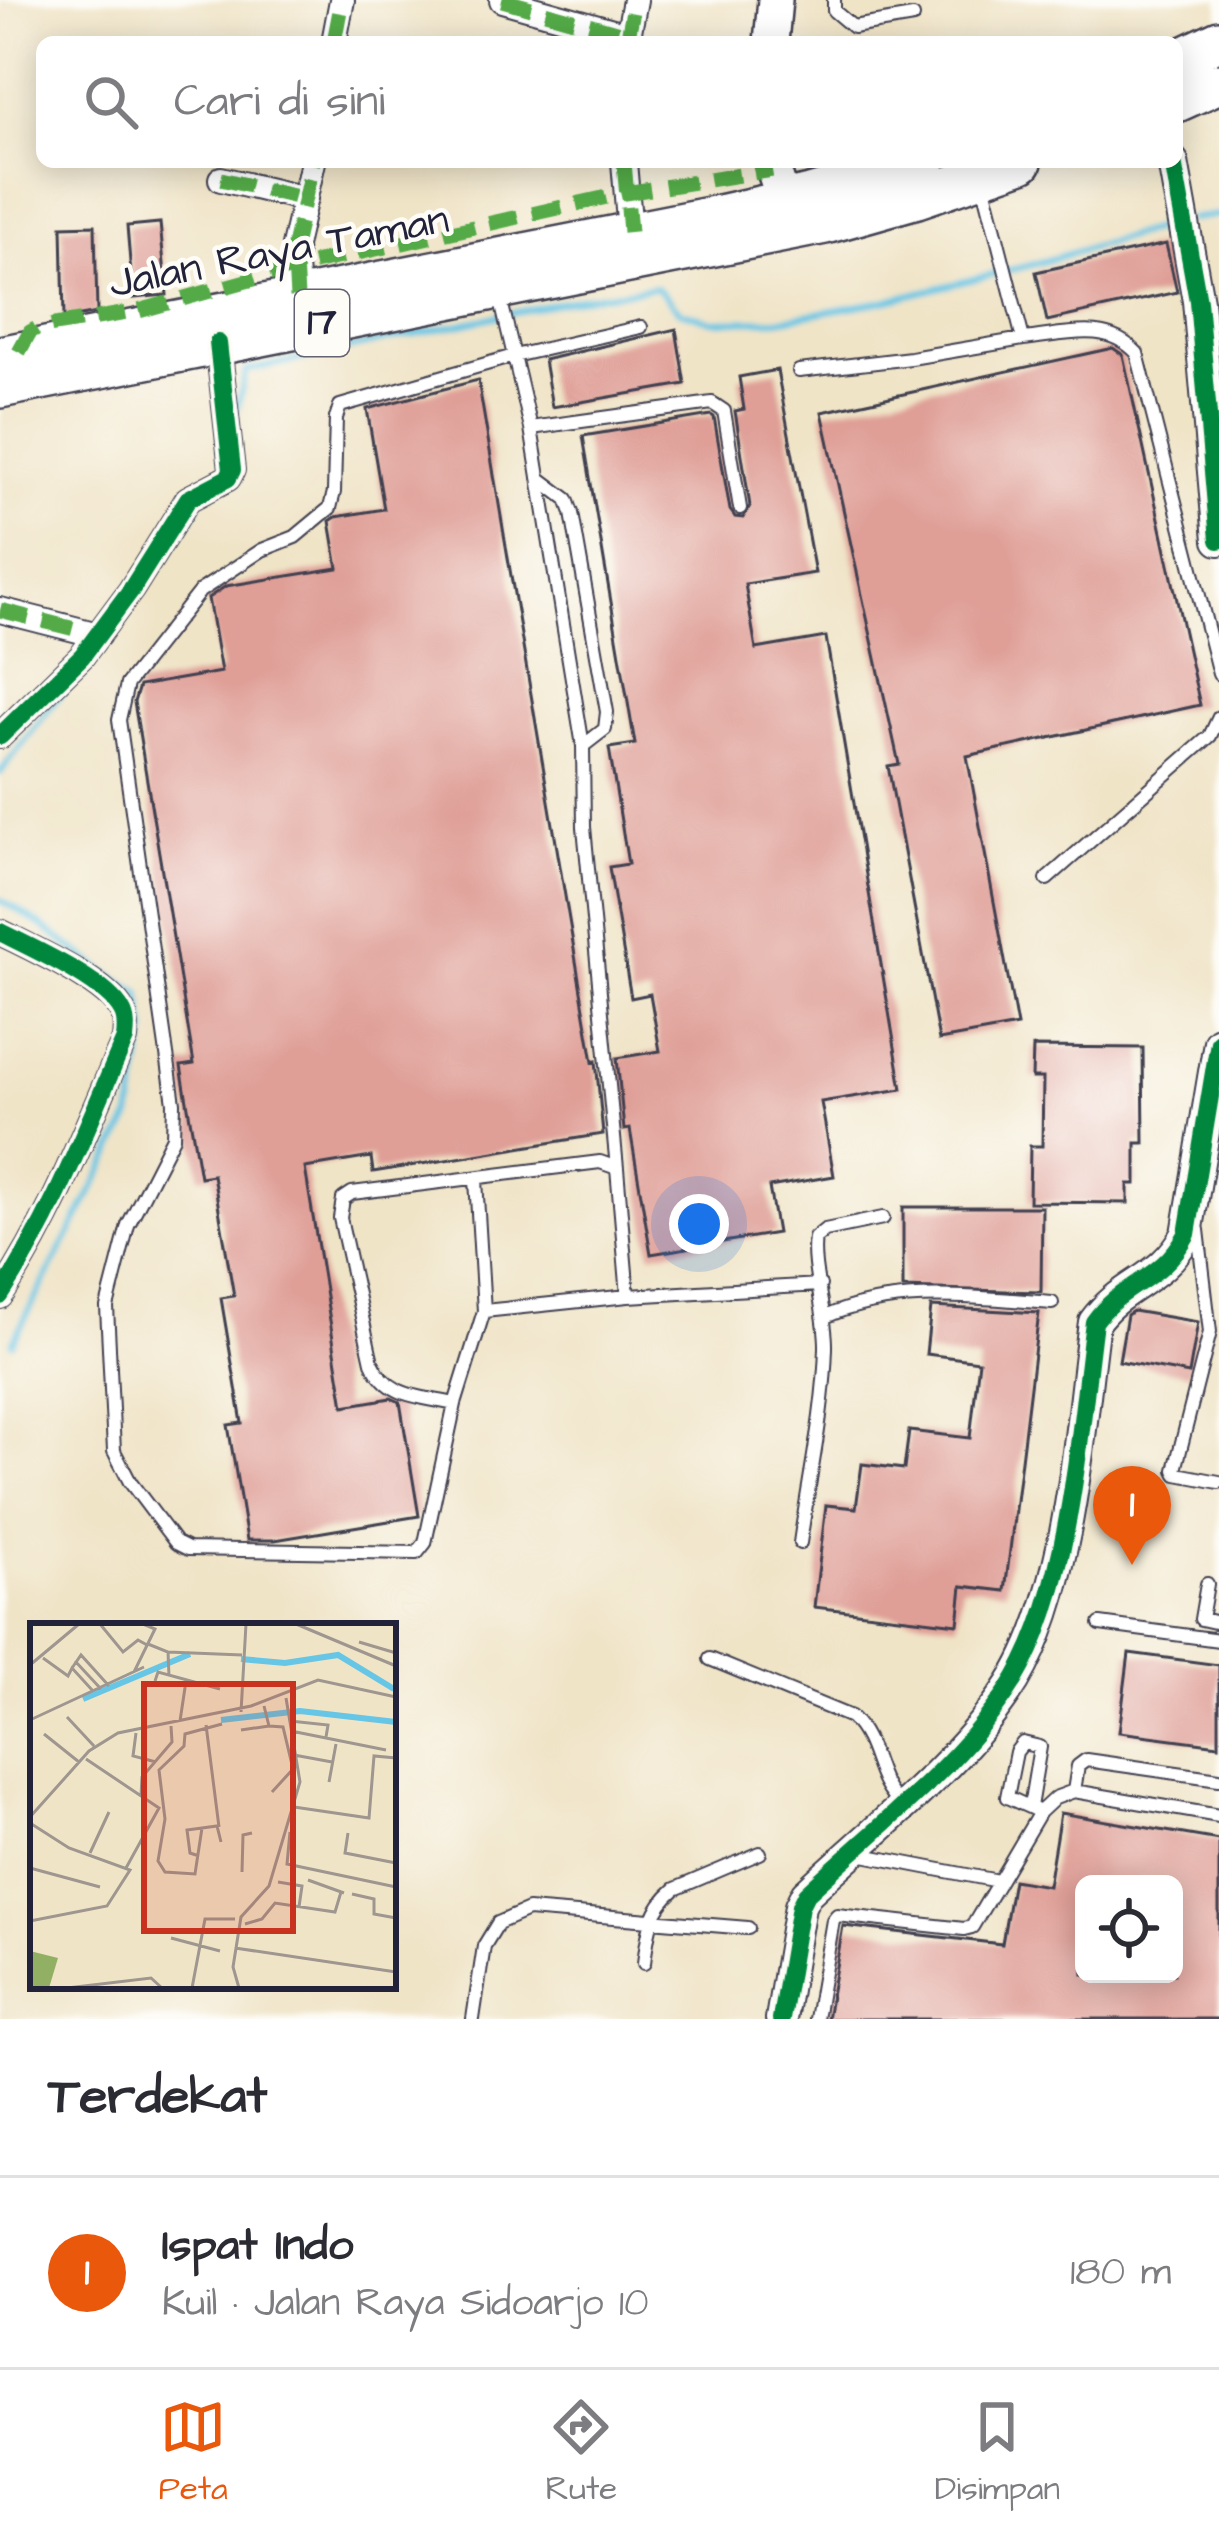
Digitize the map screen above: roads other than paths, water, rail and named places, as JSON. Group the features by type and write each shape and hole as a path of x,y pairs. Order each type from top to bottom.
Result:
{"highway":[{"path":"1183,57 1219,40"},
{"path":"1183,99 1219,83"},
{"name":"Jalan Raya Taman","path":"803,213 912,168"},
{"name":"Jalan Raya Taman","path":"0,356 297,297 803,213 981,178 1007,168"},
{"name":"Jalan Raya Taman","path":"0,388 218,343 502,304 650,240"}],"main road":[{"path":"772,36 775,0"},
{"path":"774,168 803,213"}],"street":[{"path":"335,36 342,0"},
{"path":"503,0 620,36"},
{"path":"627,36 635,0"},
{"path":"297,297 294,246 312,168"},
{"path":"626,168 650,240"},
{"path":"1174,168 1209,302 1214,386 1211,471 1219,541"},
{"path":"221,179 305,199"},
{"path":"0,736 68,673 188,499 228,478 232,470 218,343"},
{"path":"0,610 98,635"},
{"path":"0,932 103,990 123,1012 126,1025 125,1039 75,1153 22,1263 0,1296"},
{"path":"781,2019 806,1894 953,1757 1006,1695 1028,1658 1062,1549 1094,1322 1108,1302 1155,1275 1176,1255 1186,1234 1219,1042"}],"lane":[{"path":"834,0 834,11 853,27 913,17"},
{"path":"981,178 1023,338"},
{"path":"502,304 531,428 583,746 584,827 628,1296"},
{"path":"476,1180 484,1311 455,1404 424,1543 417,1553 188,1549 176,1543 130,1482 114,1451 107,1307 128,1225 172,1137 174,1103 119,720 128,684 200,591 262,550 295,538 330,508 340,406 514,356 641,327"},
{"path":"799,371 1023,338 1100,332 1123,337 1137,353 1219,674"},
{"path":"531,428 712,403 724,411 740,508"},
{"path":"539,478 567,499 607,712 605,729 583,746"},
{"path":"556,579 583,572"},
{"path":"567,649 595,641"},
{"path":"1047,879 1210,736 1219,717"},
{"path":"455,1404 388,1388 380,1379 372,1363 340,1208 343,1199 352,1193 476,1180 588,1161 616,1168"},
{"path":"1194,1196 1214,1307 1175,1470 1219,1482"},
{"path":"800,1543 826,1352 825,1317 812,1250 815,1238 825,1230 884,1218"},
{"path":"484,1311 628,1296 820,1286"},
{"path":"825,1317 864,1303 908,1298 1052,1303"},
{"path":"1100,1624 1217,1640 1219,1624 1201,1619 1208,1584"},
{"path":"710,1659 850,1717 867,1733 882,1782 901,1805"},
{"path":"816,2019 837,1916 972,1927 1035,1809 1040,1747 1023,1743 1016,1752 1007,1796 1035,1809"},
{"path":"1074,1791 1078,1766 1086,1760 1219,1779"},
{"path":"1035,1809 1074,1791 1219,1816"},
{"path":"850,1852 998,1881"},
{"path":"644,1963 650,1920 675,1889 760,1853"},
{"path":"473,2019 484,1946 498,1923 528,1910 748,1928"}],"waterway":[{"path":"1190,219 1219,215"},
{"path":"236,412 246,371 580,298 656,287 680,311 712,321 778,320 884,301 1172,224"},
{"path":"160,566 198,506"},
{"path":"0,773 64,690"},
{"path":"0,900 140,992 146,1033 131,1117 12,1343"}],"place":[{"name":"Ispat Indo","path":"1132,1565"}]}
